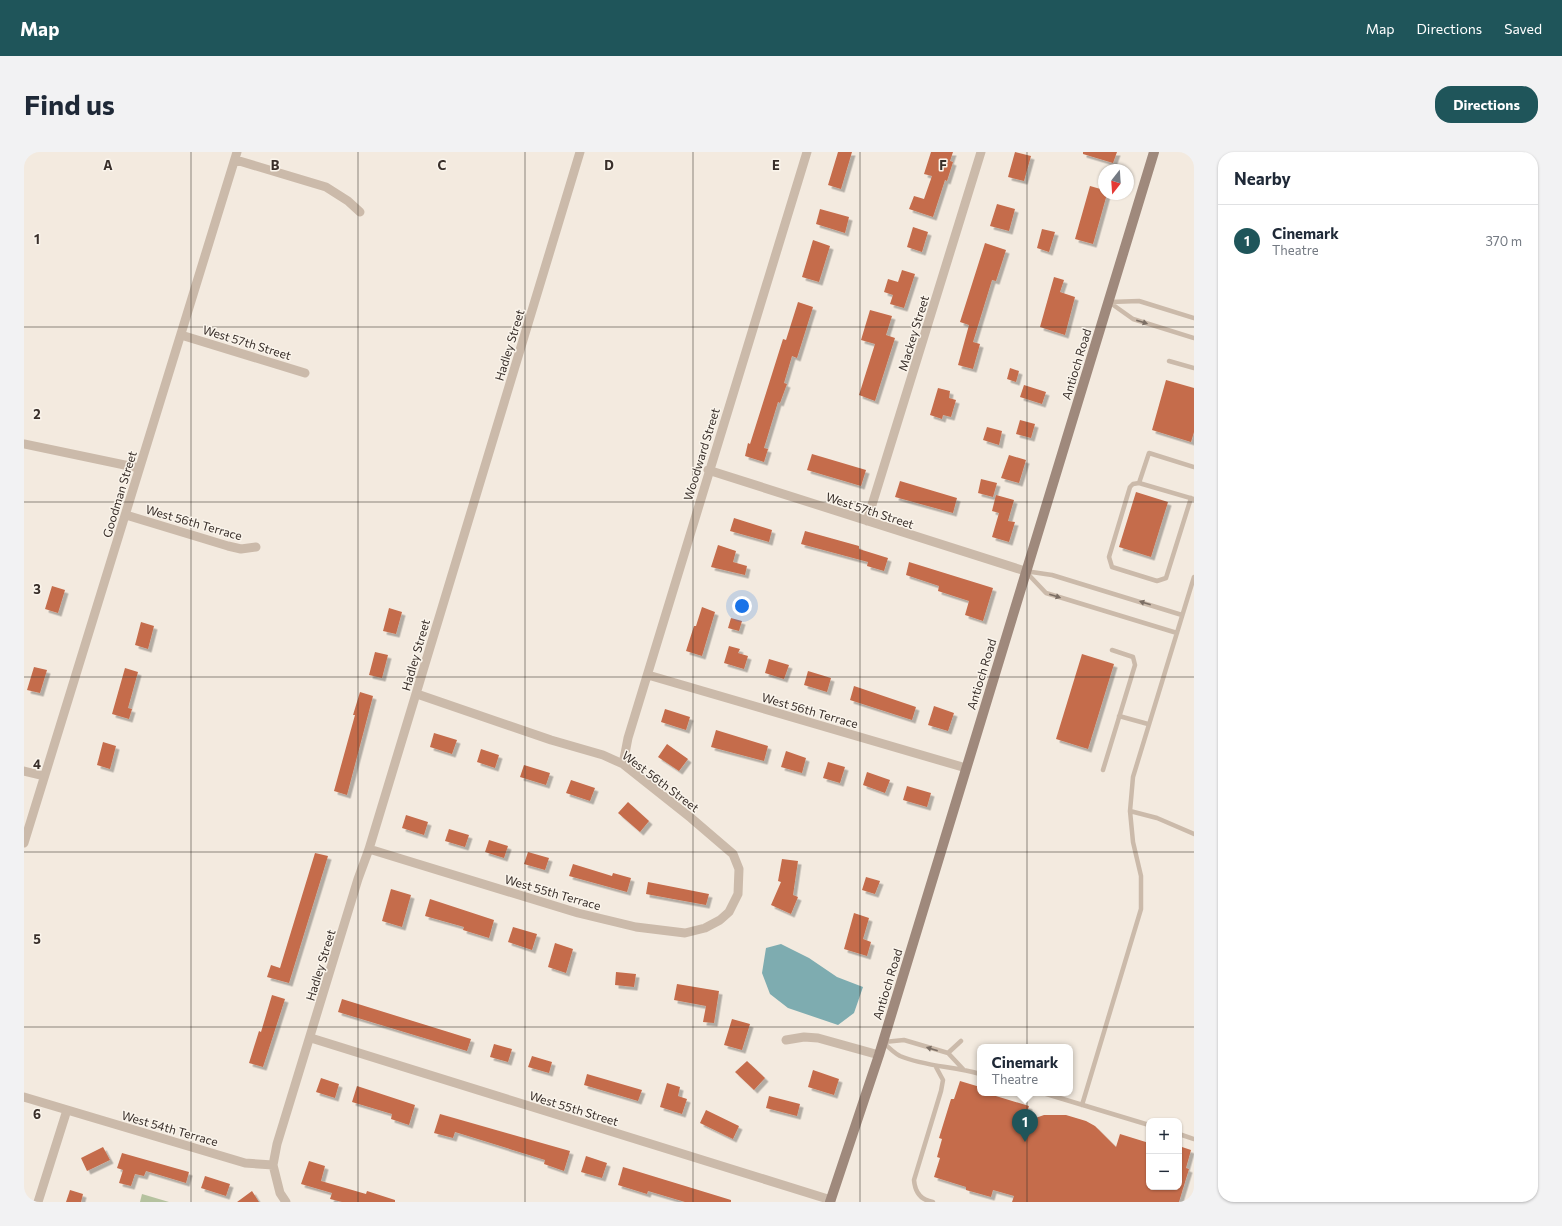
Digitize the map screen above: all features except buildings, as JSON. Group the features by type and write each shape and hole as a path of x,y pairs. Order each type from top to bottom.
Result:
{"main road":[{"name":"Antioch Road","path":"830,1201 879,1055 1154,152"}],"street":[{"name":"Hadley Street","path":"273,1165 277,1144 311,1038 358,879 369,849 580,152"},
{"name":"Woodward Street","path":"623,764 628,738 708,470 807,152"},
{"name":"Mackey Street","path":"867,521 981,152"},
{"path":"236,156 326,187 348,201 360,212"},
{"name":"Goodman Street","path":"24,843 236,156"},
{"name":"West 57th Street","path":"182,335 305,373"},
{"path":"24,444 139,468"},
{"name":"West 57th Street","path":"708,470 1026,571"},
{"name":"West 56th Terrace","path":"126,515 228,546 241,549 256,547"},
{"name":"West 56th Terrace","path":"648,675 966,768"},
{"name":"West 56th Street","path":"416,694 551,740 603,755 623,764 724,844 733,854 738,869 739,882 738,894 729,912"},
{"path":"24,771 44,776"},
{"name":"West 55th Terrace","path":"369,849 578,913 636,927 690,932 705,928 729,912"},
{"path":"786,1040 804,1037 818,1038 879,1055"},
{"name":"West 55th Street","path":"311,1038 322,1043 830,1201"},
{"name":"West 54th Terrace","path":"24,1097 245,1163 273,1165"},
{"path":"38,1202 67,1110"},
{"path":"273,1165 280,1193 286,1202"}],"lane":[{"path":"1109,302 1139,301 1194,318"},
{"path":"1109,302 1133,319 1194,338"},
{"path":"1169,361 1194,368"},
{"path":"1139,483 1149,453 1194,467"},
{"path":"1139,483 1192,498 1166,578 1158,581 1112,567 1109,562 1109,557 1130,487 1133,484 1139,483"},
{"path":"1026,571 1052,575 1182,615"},
{"path":"1026,571 1046,593 1177,633"},
{"path":"1082,1105 1141,909 1141,876 1133,842 1130,810 1133,777 1194,576"},
{"path":"1103,770 1120,716 1135,660 1134,657 1112,650"},
{"path":"1120,716 1148,724"},
{"path":"1130,810 1157,818 1194,834"},
{"path":"882,1042 904,1040 948,1053 963,1069"},
{"path":"948,1053 962,1041"},
{"path":"882,1042 900,1056 936,1067 963,1069 977,1073"},
{"path":"933,1202 921,1198 915,1190 914,1180 941,1091 942,1080 936,1067"},
{"path":"1052,1096 1146,1124"},
{"path":"1182,1135 1194,1139"}],"green space":[{"path":"142,1194 169,1202 140,1202"}],"water":[{"path":"781,944 809,958 837,977 863,987 854,1013 838,1025 788,1008 770,994 762,973 766,948"}],"place":[{"name":"Cinemark","path":"1025,1142"}]}
